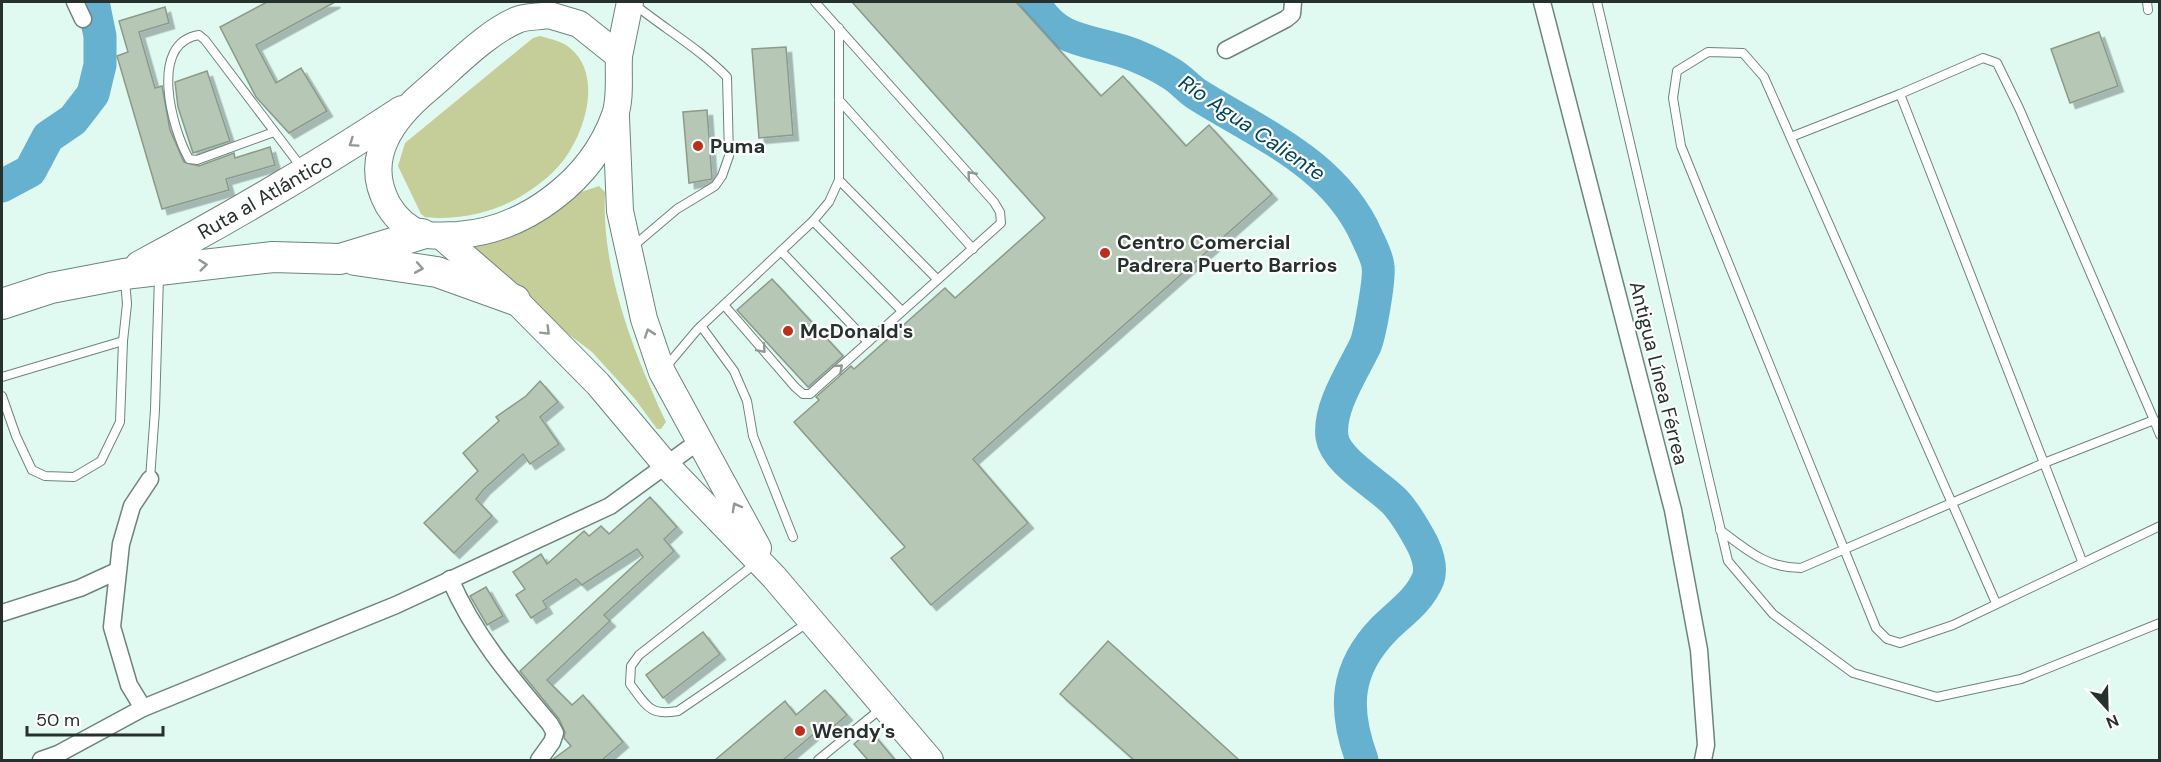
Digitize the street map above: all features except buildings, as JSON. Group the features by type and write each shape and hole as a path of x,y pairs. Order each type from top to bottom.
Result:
{"highway":[{"name":"Ruta al Atlántico","path":"124,274 235,215 306,173 402,111"},
{"name":"Ruta al Atlántico","path":"2,304 51,288 124,274 273,257 340,259 432,235"},
{"path":"340,259 437,272 515,300"}],"main road":[{"path":"630,2 619,56 616,113 620,211 644,319 662,372 766,569"},
{"path":"619,56 579,24 525,10 402,111 384,141 379,162 378,179 392,212 402,224 432,235 515,300 598,384 666,465 766,569 930,760"},
{"path":"432,235 486,231 515,220 551,200 583,169 604,139 616,113"}],"street":[{"path":"75,2 83,19"},
{"path":"1226,50 1286,19 1292,14 1293,2"},
{"name":"Antigua Línea Férrea","path":"1542,2 1673,510 1699,650 1706,745 1703,760"},
{"path":"41,760 72,755 143,708 396,604 610,506 699,441"},
{"path":"143,708 129,685 112,627 117,571 132,506 150,479"},
{"path":"2,613 80,588 117,571"},
{"path":"450,579 466,613 496,662 550,723 555,733 552,742 539,760"}],"lane":[{"path":"628,250 677,209 715,186 723,176 729,156 727,77 710,59 630,2"},
{"path":"724,305 803,394 810,394 1001,223 1000,212 994,202 815,2"},
{"path":"1597,2 1719,530 1728,561 1773,614 1853,673 1937,697 2021,679 2160,623"},
{"path":"662,372 701,326 813,221 829,202 839,180 839,28"},
{"path":"273,132 197,160 189,159 172,108 167,81 169,58 191,36 199,35 205,39 306,173"},
{"path":"1996,603 1764,77 1743,54 1708,52 1677,71 1673,99 1681,146 1846,549 1876,628 1887,639 1900,643 1953,625 2082,561 2160,526"},
{"path":"1791,137 1983,58 1997,63 2160,435"},
{"path":"1900,94 2082,561"},
{"path":"839,100 972,249"},
{"path":"839,180 937,279"},
{"path":"813,221 902,311"},
{"path":"781,251 868,342"},
{"path":"150,479 155,422 159,269"},
{"path":"2,396 16,436 32,470 45,476 74,477 101,461 120,422 123,341 127,304 124,274"},
{"path":"701,326 734,371 747,401 753,436 793,537"},
{"path":"2,377 123,341"},
{"path":"1719,530 1761,559 1779,568 1801,568 2044,463 2154,420"},
{"path":"766,569 639,655 631,666 630,684 650,710 663,714 678,711 811,621"},
{"path":"818,760 883,707"}],"green space":[{"path":"540,36 560,42 570,48 581,61 587,77 586,112 572,148 551,174 508,203 460,217 425,217 421,214 398,166 405,143 533,38"},
{"path":"599,186 605,192 608,251 614,280 631,339 666,422 661,429 657,429 635,399 592,352 451,245 531,225 581,192"}],"waterway":[{"name":"Río Agua Caliente","path":"2,186 30,171 48,137 73,120 93,94 100,65 100,36 93,2"},
{"name":"Río Agua Caliente","path":"1034,2 1043,16 1065,34 1134,55 1157,66 1174,75 1198,95 1294,154 1336,190 1353,212 1374,252 1378,272 1369,331 1365,346 1338,402 1334,414 1332,437 1335,446 1349,464 1388,495 1403,512 1423,545 1430,571 1420,594 1371,644 1361,659 1355,675 1350,707 1352,724 1362,760"}],"place":[{"name":"Puma","path":"698,146"},
{"name":"Centro Comercial Padrera Puerto Barrios","path":"1105,253"},
{"name":"McDonald's","path":"788,331"},
{"name":"Wendy's","path":"800,731"}]}
